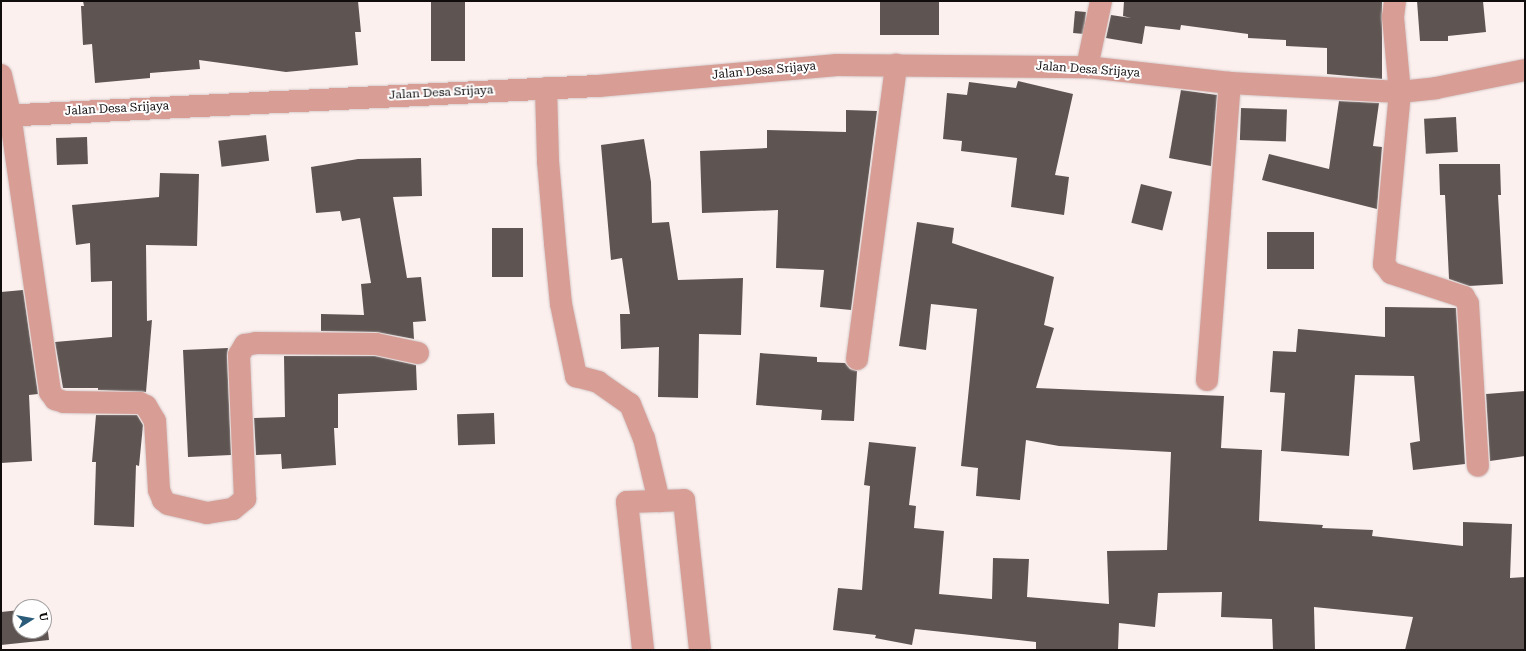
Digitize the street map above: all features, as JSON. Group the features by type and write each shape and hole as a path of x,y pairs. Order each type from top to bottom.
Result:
{"street":[{"path":"1087,68 1101,1"},
{"path":"1395,1 1393,17 1400,92 1384,264 1391,273 1464,297 1468,304 1478,466"},
{"path":"857,359 896,64"},
{"name":"Jalan Desa Srijaya","path":"6,115 598,86 837,65 896,64 1087,68 1230,83 1400,92 1436,88 1525,70"},
{"path":"1,75 50,392 55,399 64,402 140,403 146,406 155,421 159,490 162,500 168,504 207,513 233,509 245,499 239,355 245,345 256,343 376,344 418,353"},
{"path":"1207,380 1230,83"},
{"path":"546,88 548,161 554,243 561,304 576,376 598,382 630,404 644,438 659,501"},
{"path":"643,650 627,502 684,500 700,650"}],"building":[{"path":"83,1 358,1 361,32 355,32 358,65 286,72 199,60 200,69 150,73 150,78 95,83 92,44 83,45 81,6 84,6"},
{"path":"431,1 465,1 465,61 431,61"},
{"path":"880,1 939,1 939,35 880,35"},
{"path":"1124,1 1382,1 1382,79 1327,74 1327,48 1286,46 1286,40 1248,38 1248,34 1181,25 1180,30 1145,26 1142,44 1106,38 1111,15 1131,18 1123,16"},
{"path":"1417,1 1483,1 1486,32 1448,36 1448,41 1420,41"},
{"path":"1075,11 1086,12 1084,34 1073,33"},
{"path":"1018,81 1073,94 1055,175 1069,177 1064,215 1011,207 1017,158 961,151 962,141 943,139 947,93 967,95 969,82 1016,88"},
{"path":"1181,90 1217,95 1211,166 1169,158"},
{"path":"1339,101 1379,103 1373,146 1382,147 1377,209 1262,180 1269,154 1329,169"},
{"path":"1241,108 1287,110 1286,142 1240,140"},
{"path":"846,110 877,111 851,310 820,307 824,270 776,268 778,210 702,213 700,151 767,148 767,130 846,132"},
{"path":"1456,117 1458,152 1426,154 1424,119"},
{"path":"266,135 269,161 222,167 218,141"},
{"path":"87,137 88,164 57,165 56,138"},
{"path":"644,139 651,182 652,223 669,222 678,280 743,278 741,335 699,334 698,398 658,397 659,347 621,349 620,314 630,314 622,258 611,260 601,145"},
{"path":"421,158 422,196 393,197 407,278 421,277 426,321 413,322 414,339 376,332 321,331 321,314 364,315 361,284 371,283 360,218 342,221 340,211 316,213 311,167 358,159"},
{"path":"1439,164 1500,164 1501,195 1498,195 1503,284 1469,286 1449,279 1445,195 1440,195"},
{"path":"160,173 199,174 197,246 146,245 147,321 152,320 146,392 98,390 98,388 63,388 55,342 112,337 112,281 91,282 90,243 76,245 72,205 159,197"},
{"path":"1141,184 1172,192 1162,231 1131,223"},
{"path":"917,222 954,228 952,243 1054,277 1044,325 1054,328 1036,388 1224,396 1221,448 1262,450 1259,521 1323,525 1322,528 1373,530 1372,536 1463,546 1463,522 1512,524 1510,578 1525,577 1525,650 1405,650 1413,617 1314,607 1315,650 1273,650 1272,619 1221,617 1222,592 1158,593 1155,627 1119,623 1118,650 1036,650 1036,642 915,629 912,645 875,638 876,635 833,630 838,588 862,590 870,486 864,485 869,442 916,447 909,505 916,506 914,528 944,531 939,594 992,599 993,558 1029,559 1027,597 1109,604 1107,551 1167,550 1171,452 1059,446 1026,440 1020,500 976,496 978,468 961,466 977,309 931,304 926,350 899,346"},
{"path":"492,228 523,228 523,277 492,277"},
{"path":"1267,232 1314,232 1314,269 1267,269"},
{"path":"23,290 38,394 29,395 32,461 1,463 1,292"},
{"path":"1385,307 1456,308 1465,464 1413,470 1410,443 1420,441 1414,376 1355,375 1349,456 1281,451 1285,393 1270,392 1273,351 1296,352 1298,329 1385,337"},
{"path":"228,348 227,356 231,455 188,457 183,350"},
{"path":"760,353 817,357 817,362 845,363 850,369 857,371 854,421 821,420 822,410 756,405"},
{"path":"284,356 375,356 416,365 417,390 338,394 338,428 334,428 336,465 282,469 281,454 256,455 254,418 285,417"},
{"path":"1525,391 1525,456 1490,461 1486,394"},
{"path":"494,413 495,444 458,445 457,414"},
{"path":"96,415 137,415 143,425 139,466 136,465 134,527 94,525 96,462 92,462"},
{"path":"12,611 12,639 49,640 1,645 1,612"}]}
